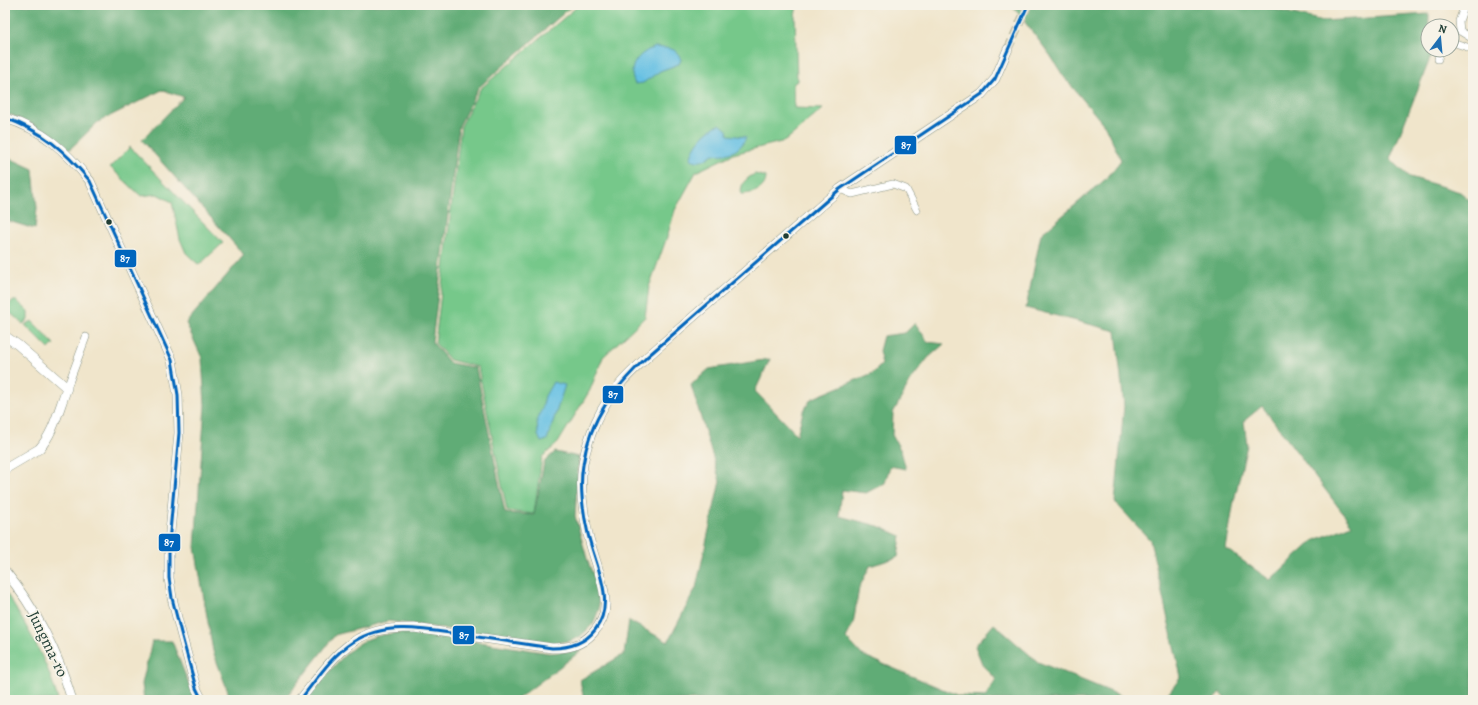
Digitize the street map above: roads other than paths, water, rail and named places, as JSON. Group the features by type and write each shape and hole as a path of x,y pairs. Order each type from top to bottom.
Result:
{"street":[{"path":"1465,5 1459,21 1460,31 1473,39"},
{"path":"1460,45 1473,49"},
{"path":"300,700 339,652 358,639 377,631 414,628 552,648 568,648 587,639 600,624 605,609 606,600 586,525 582,493 583,464 593,428 600,412 621,383 647,357 840,190 982,94 995,78 1008,49"},
{"path":"5,118 33,128 50,139 76,163 90,182 172,360 178,395 179,433 174,470 169,543 169,578 172,598 181,633 196,688 202,700"},
{"path":"840,190 852,194 893,184 906,189 917,210"},
{"path":"5,336 18,345 66,388"},
{"path":"5,469 39,449 49,436 86,337"},
{"name":"Jungma-ro","path":"5,571 44,628 66,678 72,700"}],"water":[{"path":"655,47 667,48 677,52 681,60 679,64 660,71 643,83 635,84 632,71 633,66 639,57"},
{"path":"720,124 727,130 728,135 746,137 741,146 733,152 713,154 703,161 691,159 694,148 701,138 715,126"},
{"path":"553,382 565,385 547,440 541,442 538,435 537,419 542,409 545,396"}],"tunnel":[{"path":"1008,49 1028,5"}]}
